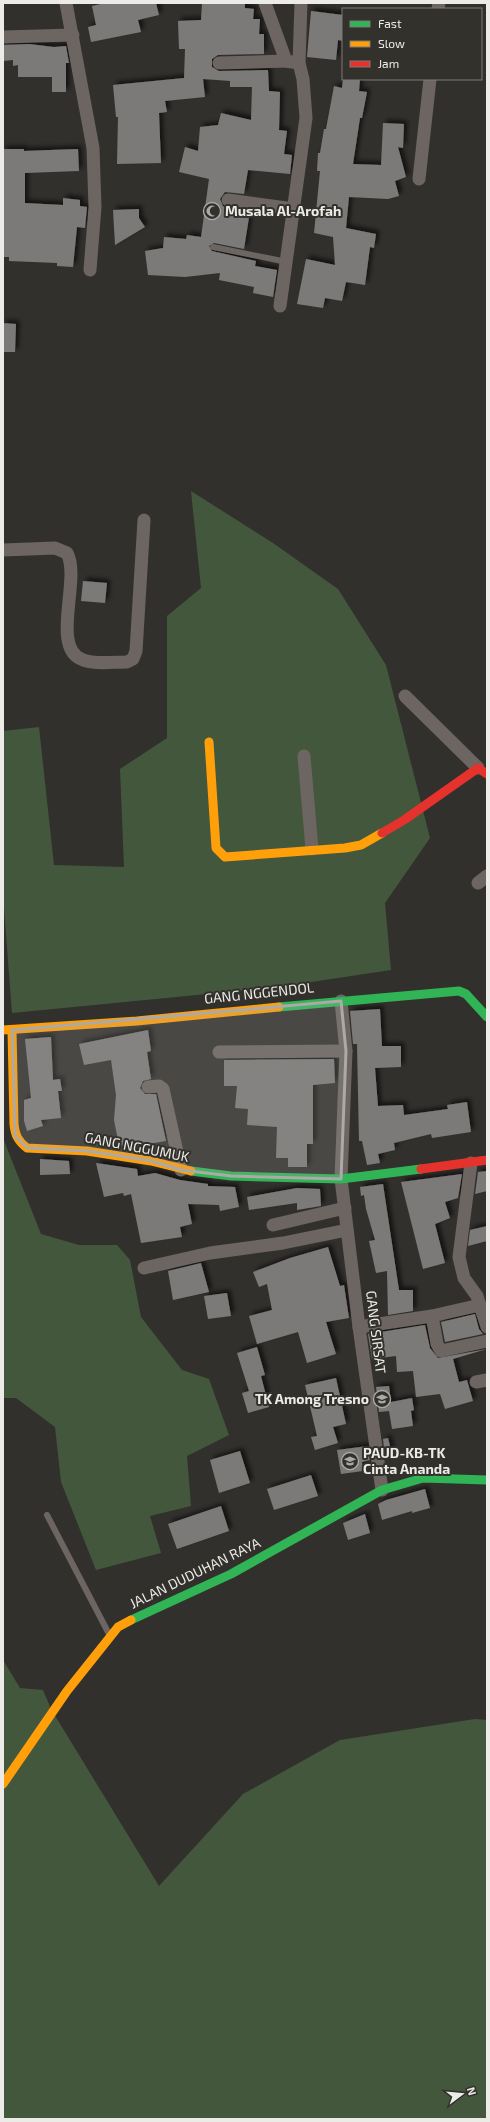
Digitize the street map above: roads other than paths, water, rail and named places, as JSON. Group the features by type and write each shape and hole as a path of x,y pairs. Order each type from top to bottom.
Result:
{"street":[{"path":"66,3 93,148 95,207 90,270"},
{"path":"265,3 292,62 302,79 306,118 280,306"},
{"path":"292,62 301,3"},
{"path":"3,37 73,35"},
{"path":"219,63 292,62"},
{"path":"419,179 430,80"},
{"path":"228,200 294,209"},
{"path":"3,550 54,548 67,553 72,565 68,638 72,652 82,660 127,662 133,659 136,651 144,520"},
{"path":"209,742 213,821 216,848 225,857 312,849 345,848 361,845 483,771 405,696"},
{"path":"304,756 312,849"},
{"name":"GANG NGGENDOL","path":"8,1030 137,1021 341,1001 430,996 459,991 466,994 487,1017"},
{"path":"341,1001 346,1051 341,1179"},
{"name":"GANG NGGUMUK","path":"8,1030 15,1136 19,1143 26,1148 80,1150 151,1161 181,1170 231,1176 341,1179 487,1160"},
{"path":"219,1052 346,1051"},
{"path":"148,1087 159,1086 163,1089 181,1170"},
{"path":"471,1163 459,1257 464,1278 477,1296 487,1327"},
{"name":"GANG SIRSAT","path":"341,1179 358,1326 382,1490"},
{"path":"273,1225 345,1208"},
{"path":"144,1268 210,1253 283,1243 347,1230"},
{"path":"358,1326 432,1316 480,1306"},
{"path":"432,1316 437,1344 441,1351 487,1340"},
{"name":"JALAN DUDUHAN RAYA","path":"3,1784 67,1691 111,1638 118,1627 139,1615 231,1574 382,1490 423,1478 487,1480"}],"lane":[{"path":"213,247 287,262"},
{"path":"47,1515 98,1616 111,1638"}],"place":[{"name":"Musala Al-Arofah","path":"212,211"},
{"name":"TK Among Tresno","path":"382,1399"},
{"name":"PAUD-KB-TK Cinta Ananda","path":"350,1461"}]}
